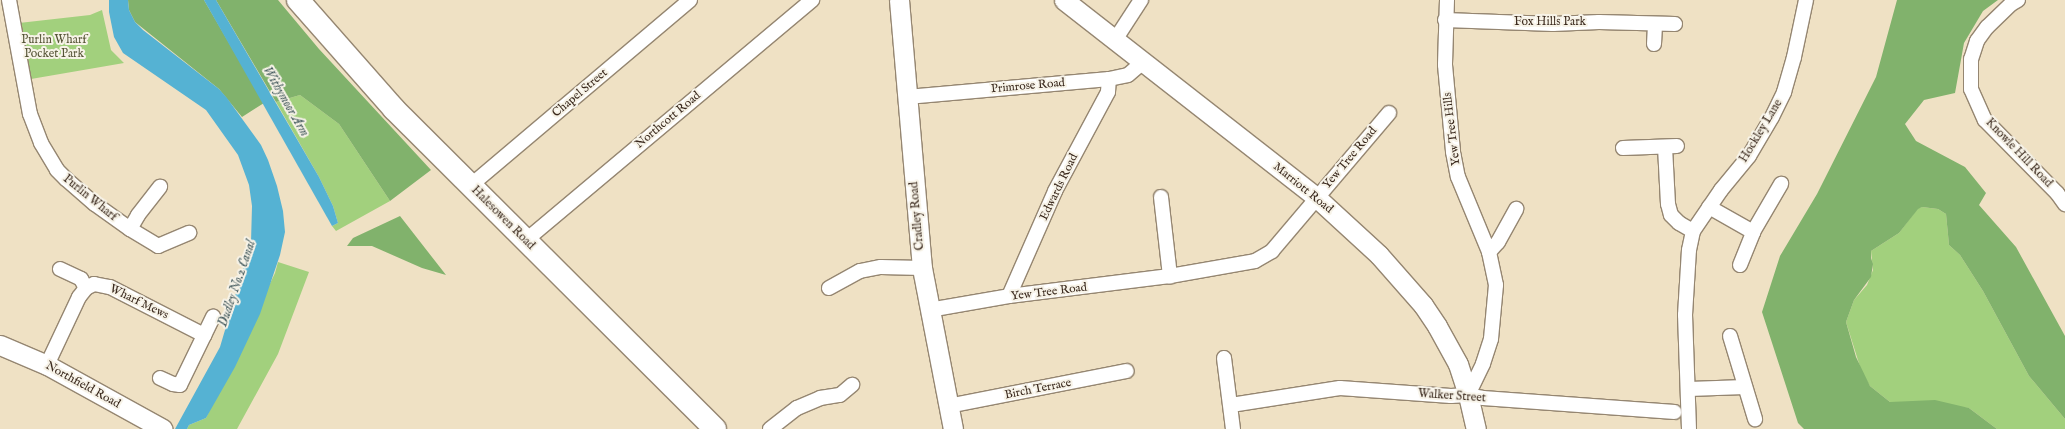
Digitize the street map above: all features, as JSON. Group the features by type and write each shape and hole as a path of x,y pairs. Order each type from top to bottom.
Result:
{"main road":[{"name":"Halesowen Road","path":"298,0 379,93 470,186 715,429"}],"street":[{"name":"Purlin Wharf","path":"9,0 28,103 41,143 57,170 105,212 130,229 138,215 160,187"},
{"name":"Chapel Street","path":"470,186 690,0"},
{"name":"Northcott Road","path":"525,241 812,0"},
{"name":"Cradley Road","path":"899,0 922,268 948,406 954,429"},
{"name":"Marriott Road","path":"1064,0 1317,198 1379,255 1423,305 1437,326 1458,364 1468,395 1476,429"},
{"path":"1115,40 1141,0"},
{"name":"Yew Tree Hills","path":"1447,0 1445,20 1448,102 1453,152 1458,177 1489,252 1496,285 1494,323 1483,364 1468,395"},
{"name":"Hockley Lane","path":"1689,429 1689,389 1685,315 1688,256 1693,232 1709,207 1749,156 1772,117 1784,92 1794,57 1806,0"},
{"name":"Knowle Hill Road","path":"2018,0 2011,4 1988,27 1977,41 1971,59 1971,89 1985,120 2057,193 2065,204"},
{"name":"Fox Hills Park","path":"1445,20 1553,24 1599,22 1675,24"},
{"path":"1654,44 1655,24"},
{"name":"Primrose Road","path":"907,97 1109,79 1128,75 1143,62"},
{"name":"Edwards Road","path":"1010,296 1055,191 1108,92 1109,79"},
{"name":"Yew Tree Road","path":"929,310 1010,296 1170,276 1255,262 1272,251 1389,113"},
{"path":"1623,148 1671,147 1668,204 1671,215 1679,224 1693,232"},
{"path":"1740,264 1753,232 1781,184"},
{"path":"1161,198 1170,276"},
{"path":"1709,207 1753,232"},
{"path":"1489,252 1498,242 1516,209"},
{"path":"130,229 158,246 189,233"},
{"path":"829,288 860,271 881,267 922,268"},
{"path":"47,365 79,297 86,288 81,279 60,269"},
{"name":"Wharf Mews","path":"86,288 94,284 110,287 204,335"},
{"path":"160,378 173,384 180,385 213,317"},
{"path":"1730,336 1755,419"},
{"name":"Northfield Road","path":"0,345 47,365 163,429"},
{"path":"1224,358 1233,429"},
{"name":"Birch Terrace","path":"948,406 1127,371"},
{"path":"770,429 797,408 820,398 840,395 852,384"},
{"path":"1689,389 1745,387"},
{"name":"Walker Street","path":"1230,405 1340,388 1451,396 1468,395 1483,398 1674,412"}],"green space":[{"path":"128,0 204,0 264,103 242,117 219,89 135,22 129,10"},
{"path":"216,0 278,0 319,49 431,170 390,201 339,124 300,95 276,102"},
{"path":"1897,0 1998,0 1983,11 1964,43 1955,93 1924,100 1905,124 1916,141 1965,167 1986,193 1979,205 2016,247 2065,336 2065,419 2029,376 1983,291 1960,255 1949,245 1946,214 1938,209 1922,207 1918,209 1899,233 1871,251 1873,264 1871,277 1854,300 1846,322 1856,357 1870,386 1890,402 1935,400 1969,408 1997,429 1804,429 1798,423 1762,312 1780,256 1817,194 1876,77"},
{"name":"Purlin Wharf Pocket Park","path":"102,10 111,50 124,63 31,79 19,23 90,15"},
{"path":"300,95 339,124 390,201 336,231 332,226 338,223 333,206 319,177 276,102"},
{"path":"1918,208 1938,209 1946,214 1949,245 1960,255 1983,291 2029,376 2065,419 2065,429 1997,429 1969,408 1890,402 1870,386 1862,373 1846,322 1854,300 1867,285 1873,270 1871,251 1899,233"},
{"path":"400,216 446,275 422,268 372,246 347,246 353,238"},
{"path":"278,262 309,272 278,354 237,429 187,429 189,425 206,418 275,273"}],"water":[{"path":"109,0 128,0 129,10 135,22 143,30 219,89 227,98 261,145 277,186 283,211 285,232 280,255 260,314 235,367 206,418 189,425 187,429 175,429 220,347 251,242 252,206 249,185 238,155 206,110 123,53 114,37 109,12"},
{"path":"204,0 216,0 319,177 333,206 338,223 332,226"}],"water label":[{"name":"Withymoor Arm","path":"285,102"},
{"name":"Dudley No.2 Canal","path":"238,284"}]}
